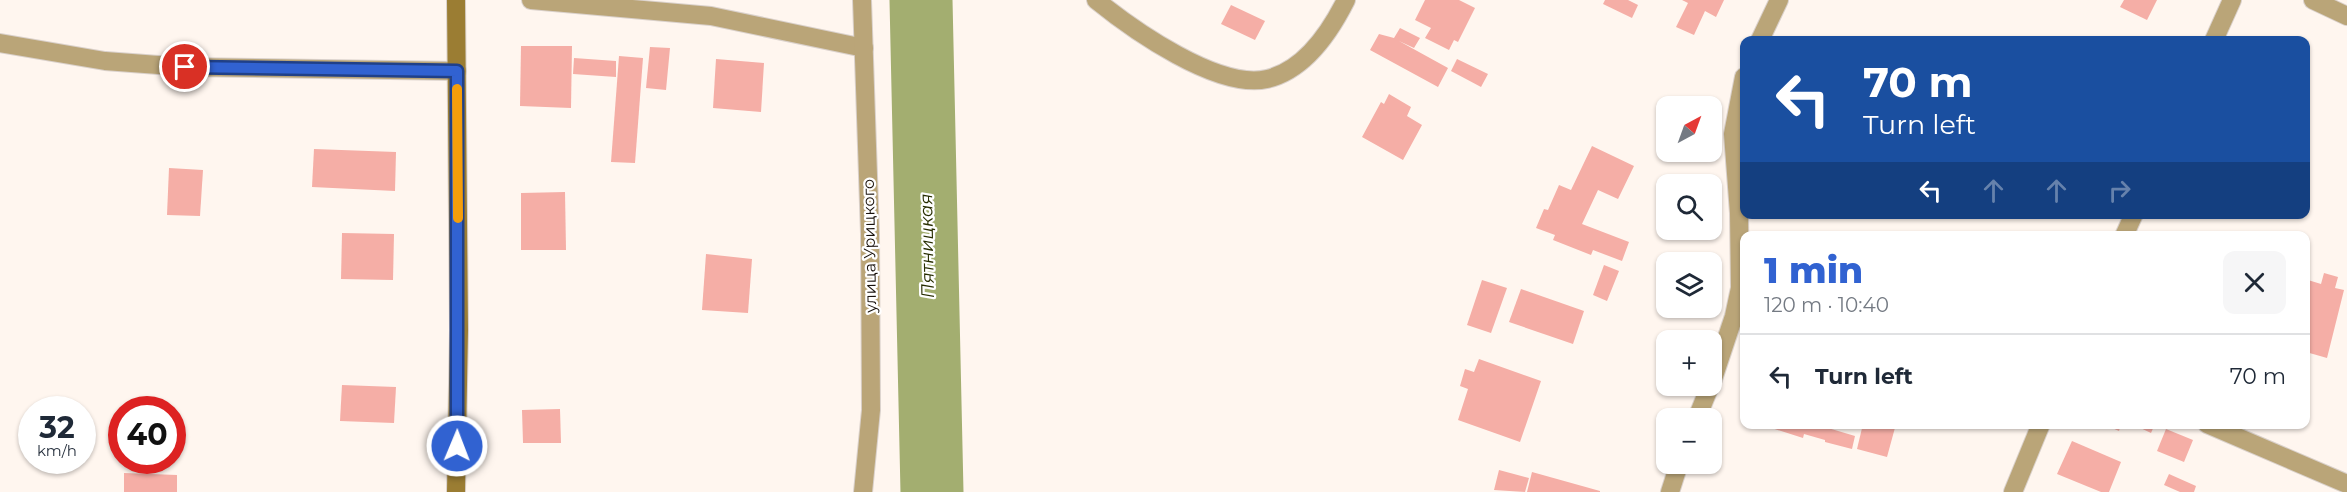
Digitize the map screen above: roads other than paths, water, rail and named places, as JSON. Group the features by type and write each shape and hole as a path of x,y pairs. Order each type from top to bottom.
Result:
{"street":[{"path":"456,0 456,492"},
{"path":"531,0 711,16 864,48"},
{"name":"улица Урицкого","path":"862,0 871,410 863,492"},
{"path":"1096,0 1120,20 1184,58 1209,70 1248,79 1266,79 1287,71 1309,56 1346,0"},
{"path":"1762,36 1779,0"},
{"path":"2216,36 2232,0"},
{"path":"2313,0 2347,16"},
{"path":"0,43 105,60 185,67 457,71"},
{"path":"1740,98 1733,134 1741,231"},
{"path":"1722,351 1734,316 1740,288"},
{"path":"2013,492 2039,429"},
{"path":"2219,429 2347,484"},
{"path":"1670,492 1676,474"}],"waterway":[{"name":"Пятницкая","path":"921,0 932,492"}]}
